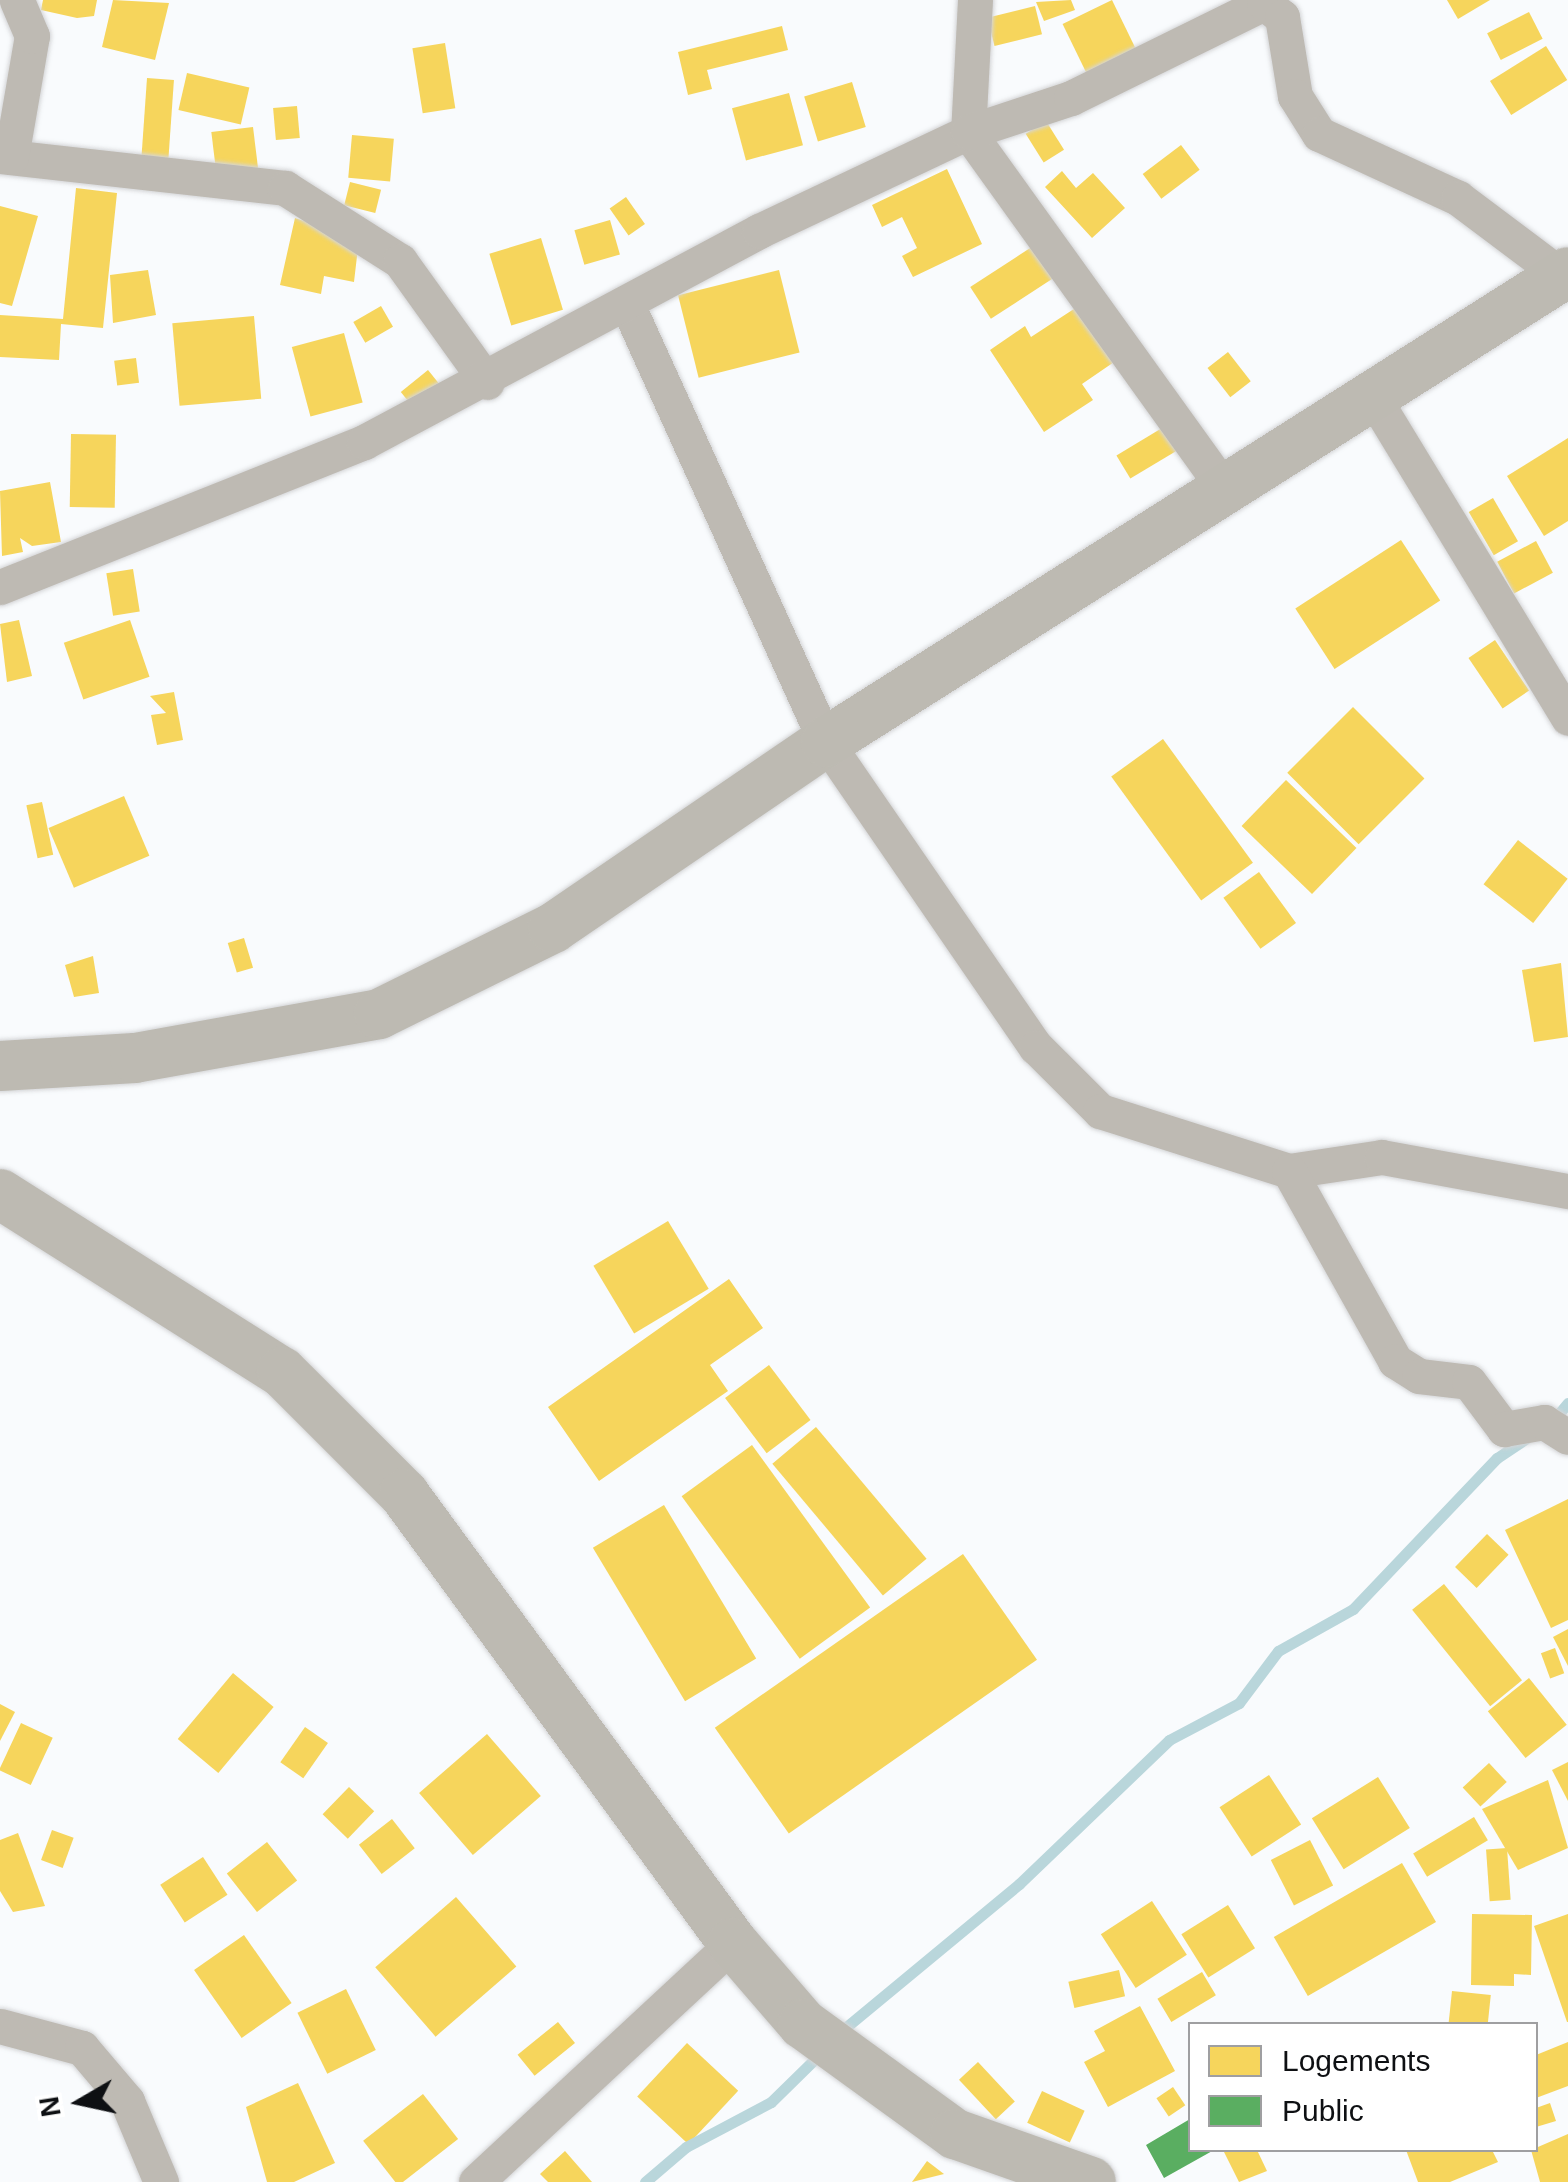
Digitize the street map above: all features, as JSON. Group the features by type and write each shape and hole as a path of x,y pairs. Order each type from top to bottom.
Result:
{"street":[{"path":"17,0 32,36 5,157 286,188 400,260 487,382"},
{"path":"975,0 968,132 1227,492"},
{"path":"0,586 364,442 968,132 1072,98 1264,4 1282,18 1295,96 1319,134 1458,198 1565,274 1375,400 826,742 553,928 379,1014 135,1058 0,1066"},
{"path":"627,304 826,742 1036,1047 1100,1111 1289,1171 1382,1157 1568,1192"},
{"path":"1375,400 1568,718"},
{"path":"1289,1171 1394,1362 1419,1376 1469,1382 1504,1429 1544,1422 1568,1437"},
{"path":"0,1194 282,1372 404,1494 733,1943 803,2024 955,2134 1091,2182"},
{"path":"476,2182 733,1943"},
{"path":"0,2026 82,2048 127,2100 161,2182"}],"building: Logements":[{"path":"43,0 97,0 94,16 77,18 41,10"},
{"path":"113,0 169,3 155,60 102,47"},
{"path":"1071,0 1075,10 1044,21 1036,2"},
{"path":"1112,0 1137,52 1088,76 1063,24"},
{"path":"1447,0 1490,0 1458,19"},
{"path":"1035,6 1042,34 994,46 987,18"},
{"path":"1529,12 1543,39 1501,60 1487,33"},
{"path":"782,26 788,50 707,70 712,89 688,95 678,52"},
{"path":"445,43 455,108 423,113 412,48"},
{"path":"1546,46 1567,80 1511,115 1490,81"},
{"path":"187,73 249,87 241,124 178,110"},
{"path":"147,78 174,80 168,160 141,158"},
{"path":"852,82 866,127 818,142 804,97"},
{"path":"789,93 803,145 746,160 732,108"},
{"path":"297,106 300,138 276,140 273,108"},
{"path":"1046,121 1064,150 1044,163 1026,134"},
{"path":"253,127 258,168 216,173 211,132"},
{"path":"352,135 394,139 390,181 348,178"},
{"path":"1181,145 1200,170 1161,199 1143,174"},
{"path":"947,169 982,244 913,277 902,256 917,248 902,217 882,227 872,205"},
{"path":"1062,171 1076,188 1093,173 1125,208 1092,238 1045,187"},
{"path":"350,182 381,190 375,213 344,205"},
{"path":"76,188 117,193 103,328 61,324 59,360 0,357 0,315 63,319"},
{"path":"626,197 645,224 629,236 610,208"},
{"path":"0,206 38,216 12,306 0,303"},
{"path":"295,218 359,239 354,282 324,276 321,294 280,285"},
{"path":"610,220 620,255 584,265 574,230"},
{"path":"541,238 563,310 511,326 489,254"},
{"path":"1044,239 1065,271 991,319 970,287"},
{"path":"148,270 156,315 113,323 110,275"},
{"path":"779,270 800,352 699,378 678,295"},
{"path":"1080,305 1117,360 1082,384 1093,400 1044,432 990,350 1025,326 1031,337"},
{"path":"381,306 393,327 365,343 353,322"},
{"path":"254,316 261,399 180,406 172,323"},
{"path":"344,333 363,403 310,417 292,347"},
{"path":"1228,352 1251,381 1230,397 1208,368"},
{"path":"136,358 139,383 117,385 114,361"},
{"path":"428,370 444,390 417,412 401,392"},
{"path":"1167,425 1181,448 1130,479 1116,455"},
{"path":"71,434 116,435 115,508 70,507"},
{"path":"1568,438 1568,521 1544,536 1507,476"},
{"path":"50,482 61,542 32,546 20,538 23,552 2,556 0,491"},
{"path":"1493,498 1518,541 1494,555 1469,512"},
{"path":"1401,540 1440,600 1335,669 1295,609"},
{"path":"1536,541 1553,573 1514,593 1497,562"},
{"path":"133,569 140,611 113,616 106,573"},
{"path":"19,620 32,676 7,682 0,624"},
{"path":"130,620 150,677 83,700 64,643"},
{"path":"1495,640 1529,691 1503,708 1468,658"},
{"path":"174,692 183,740 157,745 151,715 166,713 150,696"},
{"path":"1353,707 1424,778 1359,844 1287,773"},
{"path":"1163,739 1253,863 1201,900 1111,777"},
{"path":"1286,780 1356,848 1312,894 1242,826"},
{"path":"124,796 149,856 74,888 49,828"},
{"path":"42,802 53,855 38,858 26,805"},
{"path":"1518,840 1568,879 1533,923 1484,884"},
{"path":"1259,872 1296,923 1260,949 1223,898"},
{"path":"244,938 253,968 237,973 228,943"},
{"path":"93,956 99,993 74,997 65,965"},
{"path":"1561,963 1568,1037 1534,1042 1522,970"},
{"path":"668,1221 709,1289 634,1334 593,1266"},
{"path":"729,1279 763,1328 710,1365 728,1391 599,1481 548,1407"},
{"path":"769,1365 811,1420 767,1453 725,1398"},
{"path":"816,1427 927,1559 883,1595 772,1464"},
{"path":"752,1445 870,1608 800,1659 682,1496"},
{"path":"1568,1499 1568,1620 1551,1628 1505,1530"},
{"path":"664,1505 756,1658 685,1701 593,1548"},
{"path":"1487,1534 1509,1555 1477,1588 1455,1567"},
{"path":"963,1554 1037,1660 789,1833 715,1728"},
{"path":"1444,1584 1522,1680 1490,1706 1412,1610"},
{"path":"1568,1629 1568,1666 1553,1637"},
{"path":"1555,1648 1564,1673 1550,1679 1541,1653"},
{"path":"233,1673 274,1707 218,1773 178,1739"},
{"path":"1529,1678 1567,1725 1526,1758 1488,1711"},
{"path":"0,1704 15,1712 0,1741"},
{"path":"21,1723 53,1738 31,1785 0,1771"},
{"path":"305,1727 328,1743 303,1778 280,1762"},
{"path":"487,1734 541,1796 473,1855 419,1793"},
{"path":"1568,1762 1568,1801 1552,1770"},
{"path":"1489,1763 1507,1782 1480,1807 1463,1788"},
{"path":"1269,1775 1301,1824 1252,1857 1220,1807"},
{"path":"1378,1777 1410,1828 1344,1869 1312,1818"},
{"path":"1548,1780 1568,1848 1518,1870 1482,1809"},
{"path":"349,1787 374,1811 348,1839 323,1814"},
{"path":"1474,1817 1488,1840 1427,1877 1413,1854"},
{"path":"392,1819 415,1848 382,1874 359,1845"},
{"path":"52,1830 74,1838 63,1868 41,1860"},
{"path":"18,1833 45,1906 13,1912 0,1891 0,1840"},
{"path":"1310,1840 1333,1885 1294,1905 1271,1860"},
{"path":"267,1842 297,1881 257,1912 227,1873"},
{"path":"1507,1848 1511,1900 1490,1901 1486,1849"},
{"path":"203,1857 228,1895 185,1923 160,1885"},
{"path":"1402,1863 1436,1922 1308,1996 1274,1937"},
{"path":"456,1897 516,1966 436,2037 375,1967"},
{"path":"1152,1901 1187,1955 1136,1988 1101,1934"},
{"path":"1228,1905 1255,1948 1208,1977 1181,1934"},
{"path":"1472,1914 1532,1915 1531,1975 1514,1974 1514,1986 1471,1985"},
{"path":"1568,1914 1568,2022 1567,2022 1534,1926"},
{"path":"244,1935 292,2003 242,2038 194,1970"},
{"path":"1119,1970 1125,1996 1074,2008 1068,1982"},
{"path":"1202,1972 1216,1995 1171,2022 1157,1999"},
{"path":"346,1989 376,2050 327,2074 297,2013"},
{"path":"1452,1991 1491,1995 1488,2022 1449,2022"},
{"path":"1140,2006 1175,2071 1108,2107 1084,2062 1105,2051 1094,2031"},
{"path":"558,2022 575,2043 535,2076 518,2055"},
{"path":"1568,2042 1568,2086 1538,2097 1538,2054"},
{"path":"687,2043 738,2091 688,2144 637,2096"},
{"path":"978,2062 1015,2101 996,2119 959,2080"},
{"path":"298,2083 335,2163 294,2182 267,2182 246,2107"},
{"path":"1173,2087 1185,2105 1169,2116 1156,2098"},
{"path":"1042,2091 1085,2111 1070,2143 1027,2123"},
{"path":"423,2094 458,2139 403,2182 395,2182 363,2141"},
{"path":"1550,2103 1556,2121 1538,2126 1538,2107"},
{"path":"1568,2134 1568,2182 1540,2182 1532,2152 1538,2152 1538,2147"},
{"path":"565,2151 592,2182 548,2182 540,2174"},
{"path":"1224,2152 1258,2152 1267,2171 1239,2182"},
{"path":"1407,2152 1493,2152 1498,2162 1450,2182 1418,2182"},
{"path":"927,2161 944,2174 912,2182"}],"building: Public":[{"path":"1188,2120 1188,2152 1210,2152 1164,2178 1146,2145"}],"waterway":[{"path":"1551,1423 1568,1403"},
{"path":"839,2033 1019,1884 1169,1740 1239,1703 1278,1651 1353,1609 1497,1458 1527,1438"},
{"path":"645,2182 686,2147 771,2102 823,2051"}]}
